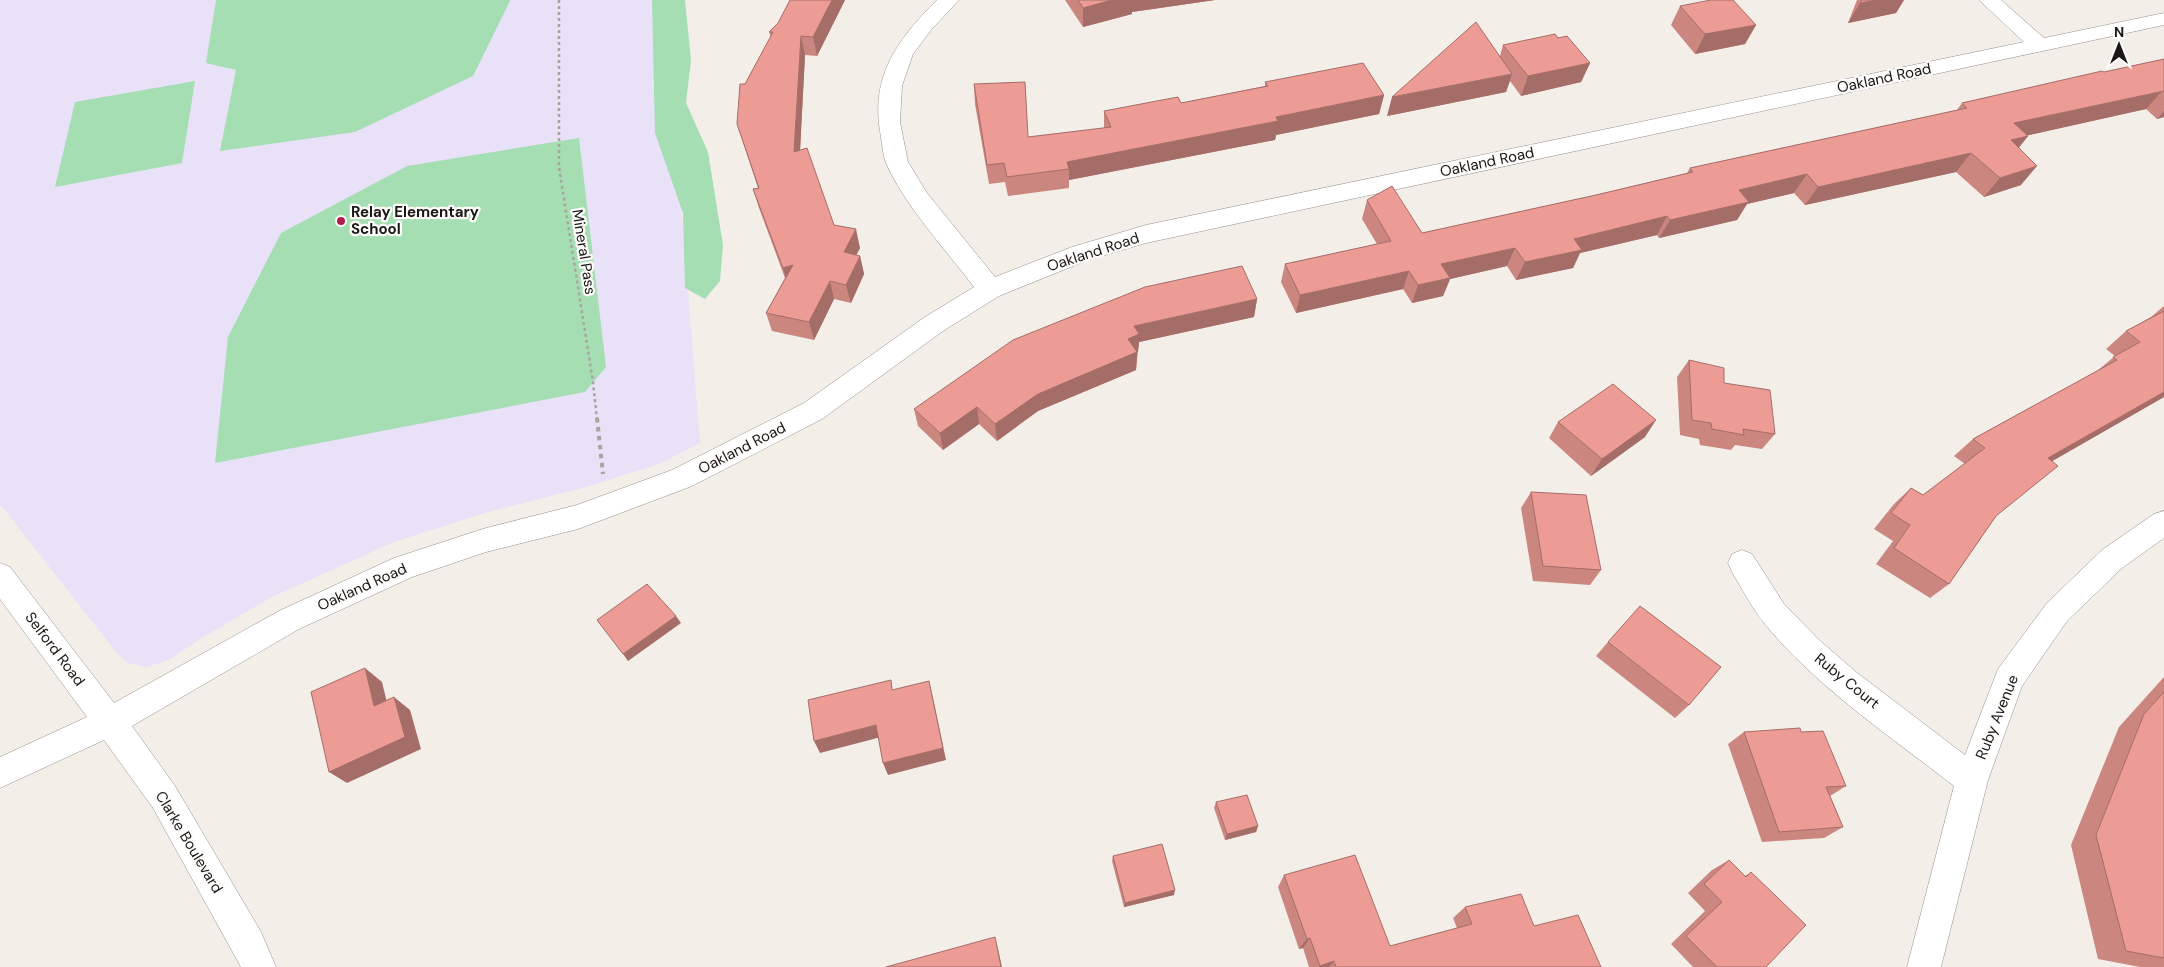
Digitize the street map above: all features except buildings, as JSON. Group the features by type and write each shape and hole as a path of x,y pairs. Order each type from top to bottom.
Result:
{"street":[{"path":"948,0 924,25 903,52 892,86 889,122 897,162 919,199 990,289"},
{"path":"1990,0 2041,46"},
{"name":"Oakland Road","path":"0,773 110,722 289,620 404,567 486,540 578,516 682,478 812,411 934,324 990,289 1080,253 1146,234 2164,19"},
{"name":"Ruby Avenue","path":"1928,966 1972,780 2009,680 2057,612 2112,559 2164,523"},
{"name":"Ruby Court","path":"1742,563 1774,613 1807,649 1845,682 1972,780"},
{"name":"Selford Road","path":"0,576 110,722"},
{"name":"Clarke Boulevard","path":"110,722 167,802 249,944 259,967"}],"path":[{"name":"Mineral Pass","path":"559,0 559,167 593,382 606,506"}],"shaded area":[{"name":"Relay Elementary School","path":"0,0 665,0 700,443 659,464 586,487 488,512 394,542 272,597 200,639 169,660 146,667 128,663 116,652 0,504"}],"green space":[{"path":"216,0 510,1 473,76 355,132 220,151 236,70 206,63"},
{"path":"652,0 685,0 691,60 686,103 708,152 723,245 720,281 705,299 685,288 683,213 655,133"},
{"path":"195,81 182,163 55,187 75,102"},
{"path":"579,138 606,367 585,392 215,463 228,337 281,233 407,166"}],"place":[{"name":"Relay Elementary School","path":"341,221"}]}
